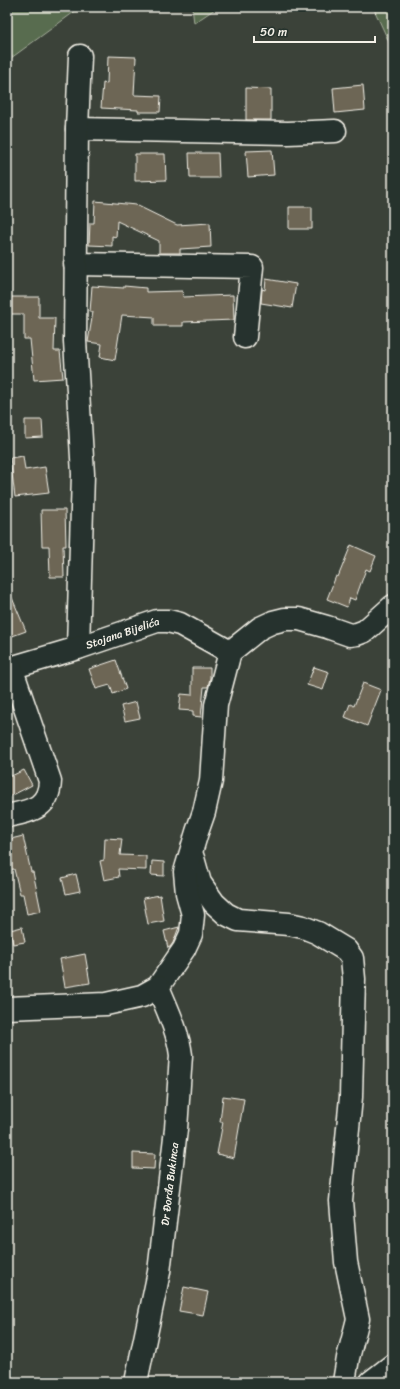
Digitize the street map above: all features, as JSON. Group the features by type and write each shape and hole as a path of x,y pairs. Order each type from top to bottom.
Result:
{"street":[{"path":"78,648 82,474 75,341 75,264 77,129 80,56"},
{"path":"77,129 288,133 335,131"},
{"path":"75,264 252,267 245,337"},
{"path":"7,1008 106,1004 142,996 158,987 184,949 191,934 193,915 185,872 212,781 216,705 230,652 260,628 273,622 285,619 299,619 327,626 350,635 365,631 393,606"},
{"name":"Stojana Bijelića","path":"7,816 31,811 42,804 48,796 50,790 50,781 9,668 78,648 157,621 168,621 180,624 230,652"},
{"path":"191,851 200,883 214,903 226,914 238,920 289,924 303,927 318,933 346,950 352,958 354,979 351,1097 341,1201 346,1262 358,1319 348,1358 344,1382"},
{"name":"Dr Đorđa Bukinca","path":"136,1382 159,1272 176,1129 181,1055 180,1042 158,987"},
{"path":"371,1382 393,1365"}],"green space":[{"path":"7,7 81,7 7,61"},
{"path":"192,7 218,7 194,23"},
{"path":"373,7 393,7 393,51"}],"building":[{"path":"108,56 136,57 134,95 161,96 160,112 138,112 138,110 101,108 103,83 107,84"},
{"path":"363,85 365,110 335,113 333,88"},
{"path":"246,88 271,89 271,120 246,120"},
{"path":"272,150 274,175 248,177 246,151"},
{"path":"189,153 218,153 219,178 190,178"},
{"path":"135,154 165,154 166,180 135,181"},
{"path":"95,201 136,205 177,225 210,223 211,247 180,249 180,253 159,253 159,241 117,221 116,237 112,236 112,246 89,245 90,223 94,223"},
{"path":"289,207 312,207 312,229 289,229"},
{"path":"266,279 296,284 292,308 261,303 262,289 265,290"},
{"path":"92,286 146,288 146,292 182,291 183,297 233,295 234,320 183,322 183,326 154,326 154,317 122,315 115,360 100,357 102,344 88,342 93,312 90,312"},
{"path":"7,297 39,297 39,318 55,318 54,351 60,351 63,378 34,380 30,339 24,339 24,314 7,314"},
{"path":"25,420 42,420 43,437 25,438"},
{"path":"23,456 25,470 45,467 49,493 15,497 10,458"},
{"path":"41,510 65,510 66,546 63,546 64,577 50,577 49,546 42,546"},
{"path":"351,545 376,556 370,571 366,569 355,600 350,598 347,607 327,599"},
{"path":"7,586 26,631 7,638"},
{"path":"116,660 126,689 113,694 110,685 96,689 89,669"},
{"path":"314,667 329,672 323,690 307,685"},
{"path":"192,668 210,668 208,687 204,687 201,717 193,716 193,711 179,710 181,694 192,695"},
{"path":"363,683 381,690 367,726 345,717 350,704 354,706"},
{"path":"136,702 140,718 125,721 121,706"},
{"path":"24,770 32,785 7,798 7,778"},
{"path":"23,836 31,872 33,872 41,911 27,914 23,894 20,894 14,869 7,870 7,840"},
{"path":"105,838 122,839 120,855 146,856 146,870 118,869 119,877 104,880 100,861 104,860"},
{"path":"152,861 164,862 164,876 151,875"},
{"path":"76,874 80,891 66,894 62,878"},
{"path":"160,895 164,921 148,924 143,898"},
{"path":"22,927 25,942 13,944 10,930"},
{"path":"179,927 173,943 168,948 164,931"},
{"path":"85,954 90,983 65,987 60,959"},
{"path":"223,1096 244,1099 234,1158 217,1154 223,1122 220,1122"},
{"path":"133,1153 155,1154 154,1169 133,1168"},
{"path":"184,1287 208,1292 203,1315 179,1311"}]}
